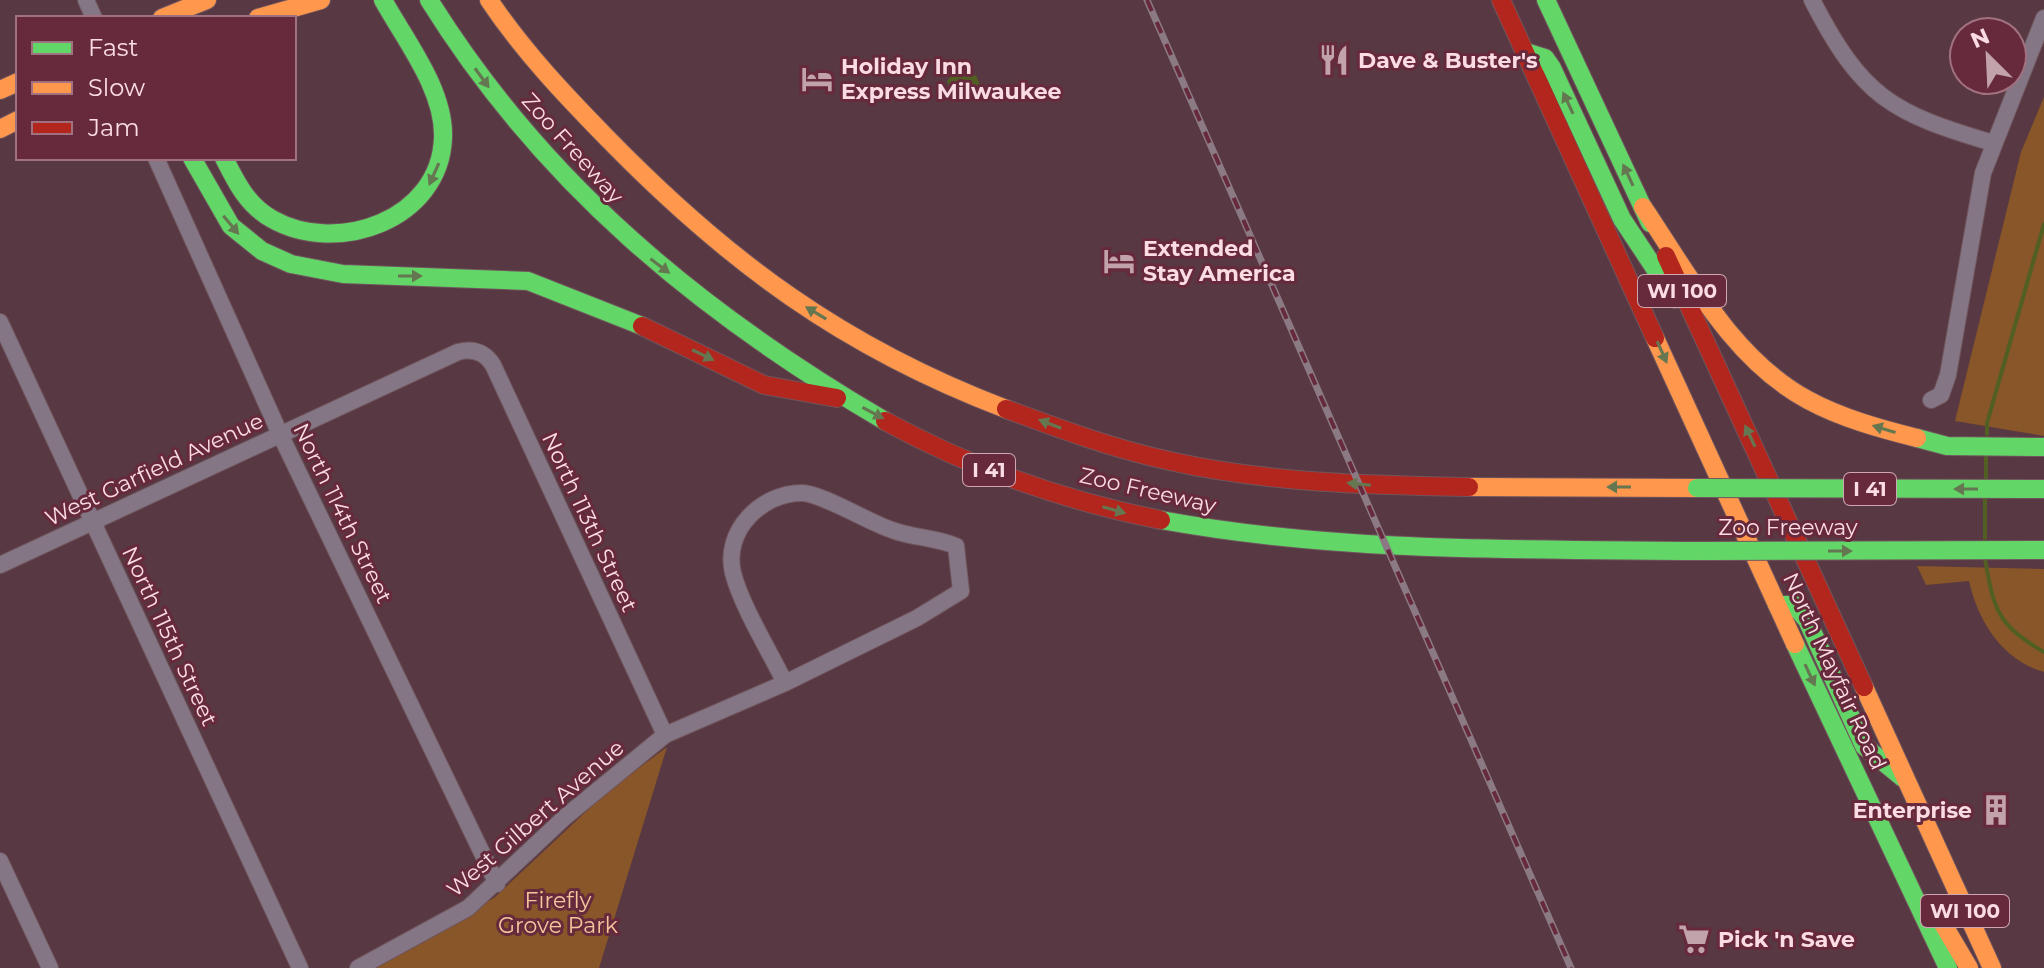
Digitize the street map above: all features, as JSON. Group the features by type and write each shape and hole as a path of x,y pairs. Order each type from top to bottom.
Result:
{"main road":[{"path":"265,16 319,0"},
{"path":"294,16 319,0"},
{"path":"225,160 253,203 280,224 314,236 357,234 394,217 426,192 439,166 443,139 440,116 383,0"},
{"name":"North Mayfair Road","path":"1501,0 1777,605 1948,968"},
{"name":"North Mayfair Road","path":"1546,0 1705,339 1992,968"},
{"path":"167,16 204,1"},
{"path":"186,16 204,1"},
{"name":"Zoo Freeway","path":"490,2 527,53 650,184 724,250 777,290 949,387 1090,439 1170,462 1377,486 2044,489"},
{"name":"Zoo Freeway","path":"433,7 506,112 585,202 643,254 846,399 936,448 1023,484 1129,514 1265,539 1446,547 1706,551 2044,550"},
{"path":"1526,52 1545,58 1552,68 1622,219 1653,270 1705,339"},
{"path":"193,160 231,226 262,251 291,264 343,274 454,276 537,283 624,317 764,385 846,399"},
{"path":"1643,207 1731,336 1777,379 1808,400 1836,413 1947,446 2044,447"},
{"path":"1777,605 1794,605 1807,620 1864,746 1906,780"},
{"path":"1898,860 1955,939 1969,968"}],"street":[{"path":"1812,0 1851,66 1879,95 1922,122 1993,143"},
{"path":"1931,400 1941,395 1948,375 1983,173 2044,18"},
{"name":"North 114th Street","path":"157,160 280,434 497,884"},
{"name":"North 115th Street","path":"0,322 300,968"},
{"name":"West Garfield Avenue","path":"0,565 458,352"},
{"name":"North 113th Street","path":"458,352 480,353 493,365 665,735"},
{"name":"West Gilbert Avenue","path":"358,968 468,908 565,817 665,735 785,683 917,618 961,591 956,546 935,537 894,531 806,492 784,495 758,507 738,530 731,551 734,574 785,683"},
{"path":"0,861 50,968"}],"green space":[{"path":"2044,97 2044,436 1955,421 2021,152"},
{"path":"1917,566 2044,569 2044,672 2016,658 1994,637 1979,610 1969,581 1926,585"},
{"name":"Firefly Grove Park","path":"667,747 599,968 366,968 494,898 608,791"}],"shaded area":[{"path":"969,61 973,70 968,73 970,77 976,75 981,87 963,95 960,90 953,94 947,81 953,74 951,69"}],"waterway":[{"path":"1987,434 1987,423 2044,224"},
{"path":"1986,455 1986,478"},
{"path":"1985,499 1985,538"},
{"path":"1985,559 1995,604 2001,615 2017,633 2044,652"}],"railway":[{"path":"1147,0 1571,968"}],"traffic: fast":[{"path":"225,160 256,207 272,219 298,230 326,233 354,231 381,223 405,209 424,190 437,167 443,138 442,120 431,84 383,0"},
{"path":"429,0 522,128 574,185 630,238 751,335 885,421"},
{"path":"1546,0 1650,223"},
{"path":"1526,52 1545,58 1552,68 1622,219 1675,299"},
{"path":"193,160 231,226 262,251 291,264 343,274 528,281 642,326"},
{"path":"1917,438 1947,446 2044,447"},
{"path":"1697,488 2044,489"},
{"path":"1161,520 1229,531 1365,544 1706,551"},
{"path":"1706,551 2044,550"},
{"path":"1777,605 1794,605 1807,620 1864,746 1903,778"},
{"path":"1795,644 1948,968"}],"traffic: slow":[{"path":"167,16 207,0"},
{"path":"265,16 321,0"},
{"path":"489,0 530,55 591,122 652,183 743,262 840,329 947,385 1006,409"},
{"path":"0,90 16,83"},
{"path":"0,129 16,121"},
{"path":"1643,207 1714,314 1757,362 1781,383 1834,412 1917,438"},
{"path":"1655,338 1795,644"},
{"path":"1469,487 1697,488"},
{"path":"1864,687 1992,968"},
{"path":"1933,907 1969,968"}],"traffic: jam":[{"path":"1501,0 1655,338"},
{"path":"1666,256 1864,687"},
{"path":"642,326 764,385 837,398"},
{"path":"1006,409 1108,445 1207,468 1319,482 1469,487"},
{"path":"885,421 951,454 1019,481 1089,503 1161,520"}],"place":[{"name":"Dave & Buster's","path":"1334,60"},
{"name":"Holiday Inn Express Milwaukee","path":"817,79"},
{"name":"Extended Stay America","path":"1119,261"},
{"name":"Enterprise","path":"1996,810"},
{"name":"Pick 'n Save","path":"1694,939"}]}
